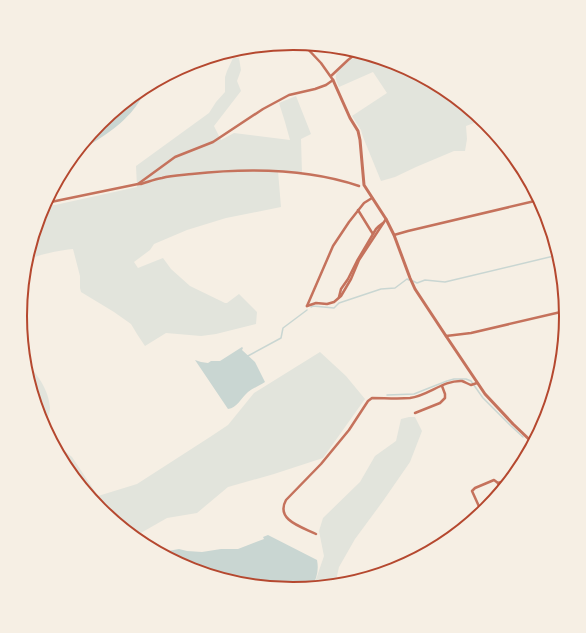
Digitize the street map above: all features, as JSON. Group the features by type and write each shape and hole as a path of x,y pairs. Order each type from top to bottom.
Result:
{"street":[{"path":"310,51 332,78 350,118 358,131 364,185 386,219 394,235 415,289 485,394 529,439"},
{"path":"138,184 175,157 213,142 269,105 289,95 326,85 352,58"},
{"path":"53,202 141,184 162,177 222,171 290,172 329,177 359,186"},
{"path":"372,198 364,203 358,210 336,241 307,306 316,303 327,304 334,302 343,294 359,260 386,219"},
{"path":"394,235 533,201"},
{"path":"358,210 373,234"},
{"path":"339,298 341,289 373,234 378,226 384,223"},
{"path":"446,336 471,333 559,312"},
{"path":"316,534 288,519 283,510 284,503 321,464 349,430 368,401 372,398 409,398 455,382 464,381 471,385 477,383"},
{"path":"415,413 440,403 445,398 442,386"},
{"path":"479,507 472,491 475,488 494,480 498,483"}],"shaded area":[{"path":"233,58 239,58 241,70 237,81 241,91 214,126 221,140 234,133 290,140 279,103 296,96 311,134 301,139 302,173 278,171 281,207 226,218 187,230 154,244 150,250 134,262 138,268 163,258 171,269 190,286 225,303 239,294 257,312 256,324 216,334 201,336 166,333 145,346 131,324 81,292 80,276 73,249 34,257 41,231 51,205 137,187 136,166 209,113 225,92 225,77"},
{"path":"353,58 395,71 426,86 455,105 475,123 466,126 467,139 465,151 454,151 395,177 381,181 361,130 352,116 387,93 373,72 339,87 336,75 346,63"},
{"path":"242,347 242,350 255,362 265,382 246,394 234,407 228,409 195,360 208,363 211,361 220,361"},
{"path":"320,352 346,376 365,399 323,458 228,487 197,513 167,518 139,534 105,505 93,492 64,451 72,457 98,496 137,484 228,425 254,393"},
{"path":"33,371 38,376 45,388 49,401 49,415 47,419"},
{"path":"415,417 422,431 410,462 355,539 339,567 336,579 315,581 324,556 319,531 323,518 360,482 375,456 396,441 401,419"},
{"path":"268,535 317,560 318,567 315,581 276,582 241,577 207,568 168,551 179,549 202,552 221,549 238,549 264,539 263,537"}],"waterway":[{"path":"100,134 119,119 132,104"},
{"path":"413,281 417,283 425,280 445,282 552,256"},
{"path":"311,307 334,308 339,303 381,289 395,288 407,279 409,280"},
{"path":"246,357 281,338 283,328 307,310"},
{"path":"387,395 414,394 447,381 454,379 466,379 471,381 483,398 523,437"}]}
